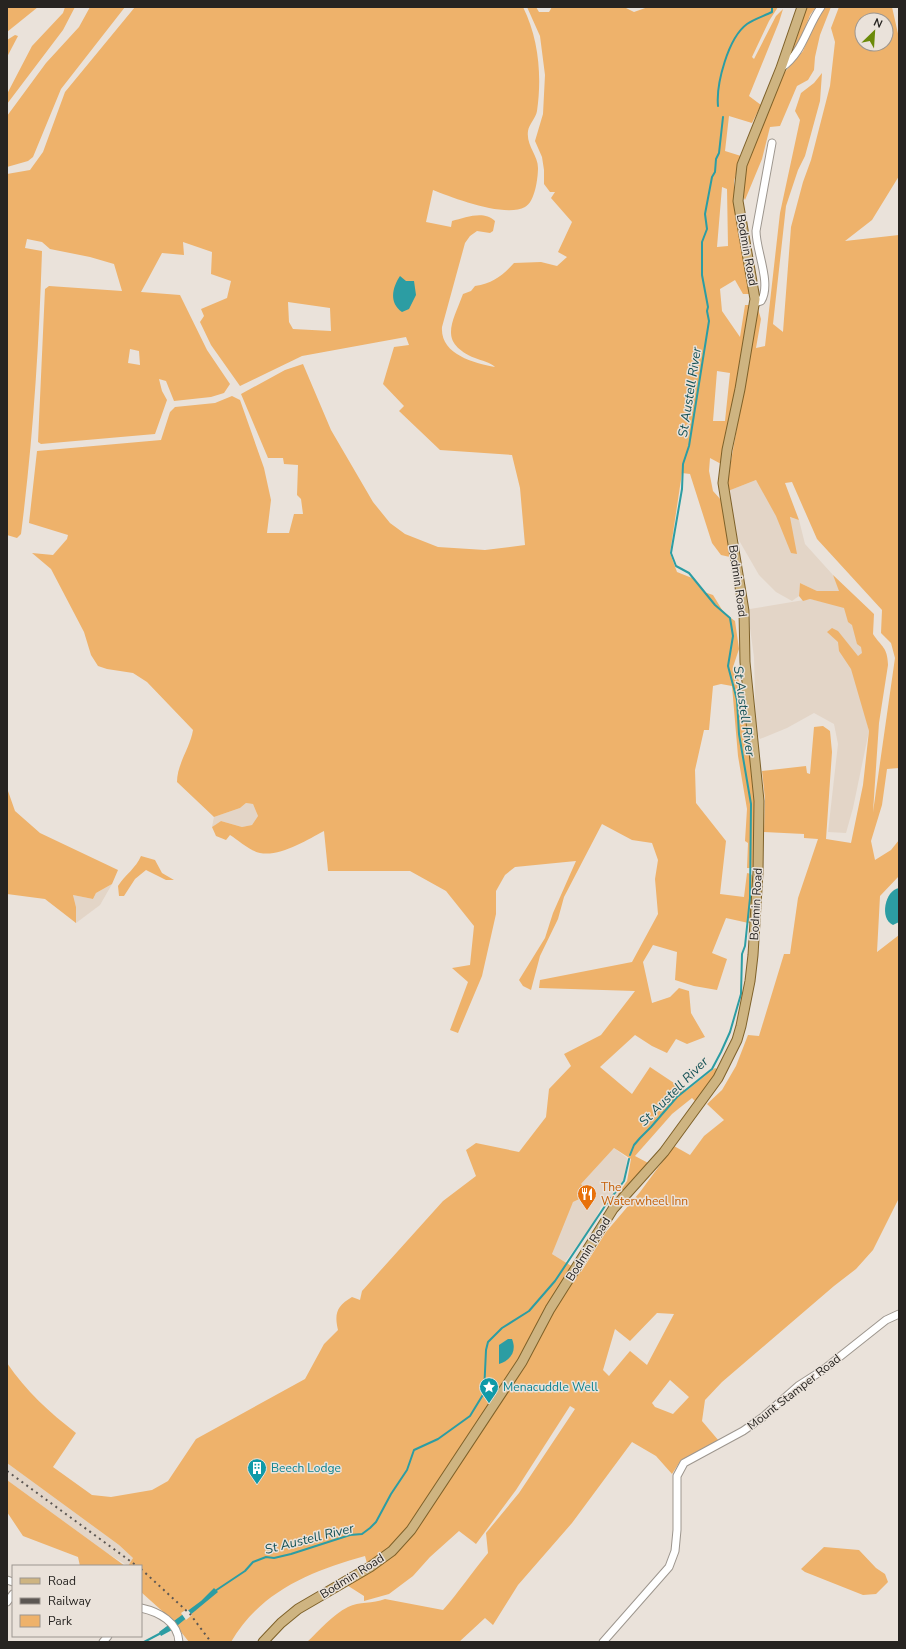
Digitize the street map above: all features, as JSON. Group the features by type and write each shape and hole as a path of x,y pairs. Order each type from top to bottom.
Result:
{"main road":[{"name":"Bodmin Road","path":"263,1642 281,1623 298,1610 370,1567 392,1551 411,1530 522,1362 550,1309 588,1246 613,1209 664,1152 705,1096 718,1078 737,1040 744,1015 753,955 758,872 759,801 745,662 744,611 723,483 727,450 740,389 755,303 738,201 742,165 781,68 802,7"}],"street":[{"path":"781,68 790,62 796,54 806,37 813,18 821,7"},
{"path":"755,303 761,301 765,289 756,242 756,231 772,143"},
{"name":"Mount Stamper Road","path":"603,1642 668,1567 675,1551 677,1530 677,1476 684,1463 743,1431 763,1417 798,1386 823,1370 886,1320 899,1314"},
{"path":"142,1608 162,1615 179,1634 179,1642"}],"shaded area":[{"path":"756,480 789,517 799,520 805,544 833,575 840,591 817,591 800,583 799,596 792,601 776,592 759,575 733,530 728,491"},
{"path":"810,599 849,608 869,646 859,689 869,731 853,808 846,833 828,832 838,744 834,724 814,713 787,728 760,739 756,732 754,657 749,621 750,609"},
{"path":"246,803 253,804 258,816 252,825 242,827 221,821 212,827 214,817 240,808"},
{"path":"112,884 100,905 76,923 76,907 73,895 93,899 96,893"},
{"path":"614,1148 627,1158 624,1181 615,1192 618,1194 608,1206 604,1204 601,1207 593,1224 565,1262 552,1254 567,1213 573,1202 580,1199 583,1194 581,1184"},
{"path":"7,1463 119,1545 133,1558 129,1565 107,1553 7,1480"}],"green space":[{"path":"7,7 38,7 7,32"},
{"path":"65,7 75,7 63,30 7,104 7,94 32,46 63,13"},
{"path":"90,7 125,7 61,89 33,157 28,161 7,167 7,116 46,63 79,27"},
{"path":"135,7 523,7 533,32 539,72 537,111 528,131 530,146 538,168 537,183 534,195 525,207 516,210 505,210 479,206 433,190 426,222 451,227 452,221 480,215 495,221 493,231 490,233 477,231 470,236 465,243 442,327 446,344 452,350 468,360 495,367 463,352 452,339 452,323 463,294 471,291 475,286 487,283 497,278 514,263 541,262 557,266 567,257 558,252 572,222 551,198 555,192 550,192 544,184 542,157 535,141 543,114 545,75 540,36 527,7 536,7 539,12 549,12 552,7 624,7 634,12 648,7 778,7 769,21 752,57 754,59 776,16 783,9 749,96 761,105 752,123 729,116 725,151 741,156 734,181 734,207 751,294 743,294 735,280 720,289 722,311 740,337 745,305 749,305 750,309 723,465 710,458 709,471 713,491 722,501 730,557 721,555 712,543 690,474 682,473 670,553 677,572 692,578 704,592 713,595 724,613 735,621 739,649 733,667 745,695 755,793 754,868 747,868 748,843 745,841 747,809 738,756 732,686 721,684 713,686 709,730 704,730 695,770 696,803 726,841 720,894 744,897 747,873 751,874 753,877 753,924 726,918 712,953 727,959 717,990 694,986 675,980 677,952 653,945 643,962 652,1003 670,997 679,988 689,991 691,1013 705,1037 687,1044 676,1039 667,1053 652,1046 635,1035 600,1067 632,1094 650,1067 686,1091 715,1068 722,1072 698,1104 692,1098 672,1114 635,1156 652,1165 622,1201 618,1194 627,1181 631,1159 614,1148 581,1184 586,1189 583,1194 586,1196 573,1202 552,1254 581,1272 606,1232 640,1192 674,1146 690,1155 704,1136 724,1120 707,1104 722,1090 736,1066 748,1035 759,1036 784,954 790,954 798,898 818,839 804,838 804,834 764,832 765,799 762,771 806,766 807,773 810,774 814,727 823,726 830,731 832,752 826,839 851,843 863,785 869,731 851,669 839,651 838,642 827,632 832,628 838,631 858,656 862,653 861,647 857,644 852,625 848,622 844,608 810,599 803,601 799,596 800,583 817,591 839,591 833,575 874,614 873,634 884,648 888,665 879,723 873,812 895,658 891,643 881,633 882,610 817,539 792,482 785,483 799,520 790,517 797,554 791,553 776,516 756,480 728,491 728,478 758,309 761,319 756,348 765,346 780,213 800,120 795,111 801,93 814,83 822,73 820,101 805,156 798,170 786,206 773,324 783,332 791,227 803,182 811,160 830,86 835,42 831,28 839,7 892,7 893,12 854,12 854,52 894,52 894,16 899,38 899,176 872,220 845,241 899,235 899,768 887,769 882,805 871,841 875,860 891,850 899,840 899,876 880,896 877,952 899,935 899,1198 873,1250 856,1269 722,1382 705,1400 702,1421 719,1441 681,1460 672,1474 656,1456 632,1442 572,1523 518,1585 493,1625 485,1618 459,1642 307,1642 326,1623 342,1610 352,1605 376,1602 385,1599 443,1610 488,1553 486,1533 519,1493 575,1409 570,1406 516,1490 476,1544 459,1531 430,1557 413,1576 389,1594 364,1601 364,1596 342,1582 368,1567 365,1556 345,1562 307,1576 272,1596 243,1624 231,1642 189,1642 170,1618 142,1593 142,1565 129,1565 133,1558 119,1545 7,1463 7,1363 38,1401 76,1433 53,1467 92,1495 111,1497 152,1490 168,1481 196,1439 305,1379 324,1344 338,1330 336,1319 340,1307 352,1297 360,1300 362,1291 443,1201 476,1176 466,1150 476,1143 519,1152 546,1117 549,1089 571,1066 564,1054 601,1035 635,991 539,988 540,980 632,962 658,914 655,879 658,860 652,843 632,840 602,824 564,897 558,919 540,956 531,990 523,986 519,980 545,938 553,913 576,861 515,867 505,875 496,891 496,914 482,976 458,1033 450,1030 468,982 452,968 470,965 474,926 446,891 410,871 328,871 324,831 293,847 268,854 252,850 230,835 226,840 216,836 212,827 221,821 242,827 252,825 258,816 253,804 246,803 240,808 214,817 177,782 181,762 193,730 147,682 133,673 98,666 91,655 84,632 51,569 32,553 53,555 67,539 68,535 29,523 37,451 161,440 170,412 175,407 215,403 232,396 240,400 264,468 271,500 267,533 289,533 294,514 303,514 301,499 297,495 298,465 284,464 283,458 268,458 241,394 285,370 303,364 331,430 373,502 390,523 405,534 438,547 485,550 525,545 520,488 512,455 440,450 399,411 404,406 383,384 394,347 409,345 406,337 302,356 240,386 211,345 200,322 204,316 201,309 227,298 231,281 211,274 212,252 183,242 184,255 162,253 141,292 180,295 207,350 230,384 224,393 211,397 174,401 166,381 159,379 162,391 167,400 155,434 41,444 38,442 45,289 49,286 122,291 114,264 90,257 50,249 42,242 27,239 25,248 42,251 35,393 21,534 17,538 7,535 7,174 30,170 43,152 65,92","holes":["722,187 727,189 728,246 717,247","288,302 330,308 331,331 293,329 289,322","130,349 139,351 140,365 128,363","717,371 730,373 725,421 713,421","657,1313 674,1314 647,1365 630,1351 609,1376 603,1370 615,1329 630,1341","670,1380 689,1397 673,1414 655,1407 652,1403"]},
{"path":"807,7 816,7 810,15 803,34 791,55"},
{"path":"824,7 831,7 820,35 815,57 814,70 808,80 797,86 780,126 770,127 762,159 745,200 743,196 746,168 760,126 784,73 803,51 815,20"},
{"path":"15,35 18,36 7,57 7,40"},
{"path":"8,791 15,811 40,833 118,870 112,884 96,893 93,899 73,895 76,907 76,923 45,899 7,894"},
{"path":"141,856 155,860 162,873 174,880 166,880 146,870 135,879 124,896 119,896 118,886"},
{"path":"7,1480 124,1565 80,1565 78,1557 23,1536 7,1512"},
{"path":"824,1547 859,1550 876,1568 885,1574 888,1582 876,1594 863,1595 805,1572 801,1569"}],"water":[{"path":"400,276 406,281 414,281 416,295 409,309 402,312 395,304 393,295 395,285"},
{"path":"899,888 899,922 893,925 886,917 885,911 887,899 890,894"},
{"path":"508,1339 512,1339 514,1347 512,1354 507,1360 499,1364 499,1345"},
{"path":"214,1588 218,1592 172,1630 161,1636 159,1632 201,1601"}],"pier":[{"path":"187,1609 192,1615 186,1620 181,1613"}],"waterway":[{"name":"St Austell River","path":"718,106 721,74 734,40 747,24 772,12 772,7"},
{"name":"St Austell River","path":"630,1155 634,1145 677,1097 712,1069 721,1052 730,1032 741,994 742,954 745,946 750,898 751,804 739,734 737,700 728,666 733,636 730,618 715,605 689,573 676,566 671,553 682,489 683,464 689,446 709,321 702,275 702,242 707,229 705,214 712,177 715,172 716,159 719,153 723,117"},
{"name":"St Austell River","path":"215,1591 245,1571 253,1562 266,1557 274,1558 291,1554 350,1535 362,1534 376,1522 391,1494 407,1470 414,1450 438,1439 470,1416 484,1393 486,1350 488,1342 502,1328 529,1311 555,1281 605,1206 624,1181 629,1159"},
{"name":"St Austell River","path":"144,1642 161,1633"}],"railway":[{"path":"7,1471 136,1565"},
{"path":"142,1570 190,1614 211,1642"}],"place":[{"name":"The Waterwheel Inn","path":"587,1211"},
{"name":"Menacuddle Well","path":"489,1404"},
{"name":"Beech Lodge","path":"257,1485"}]}
